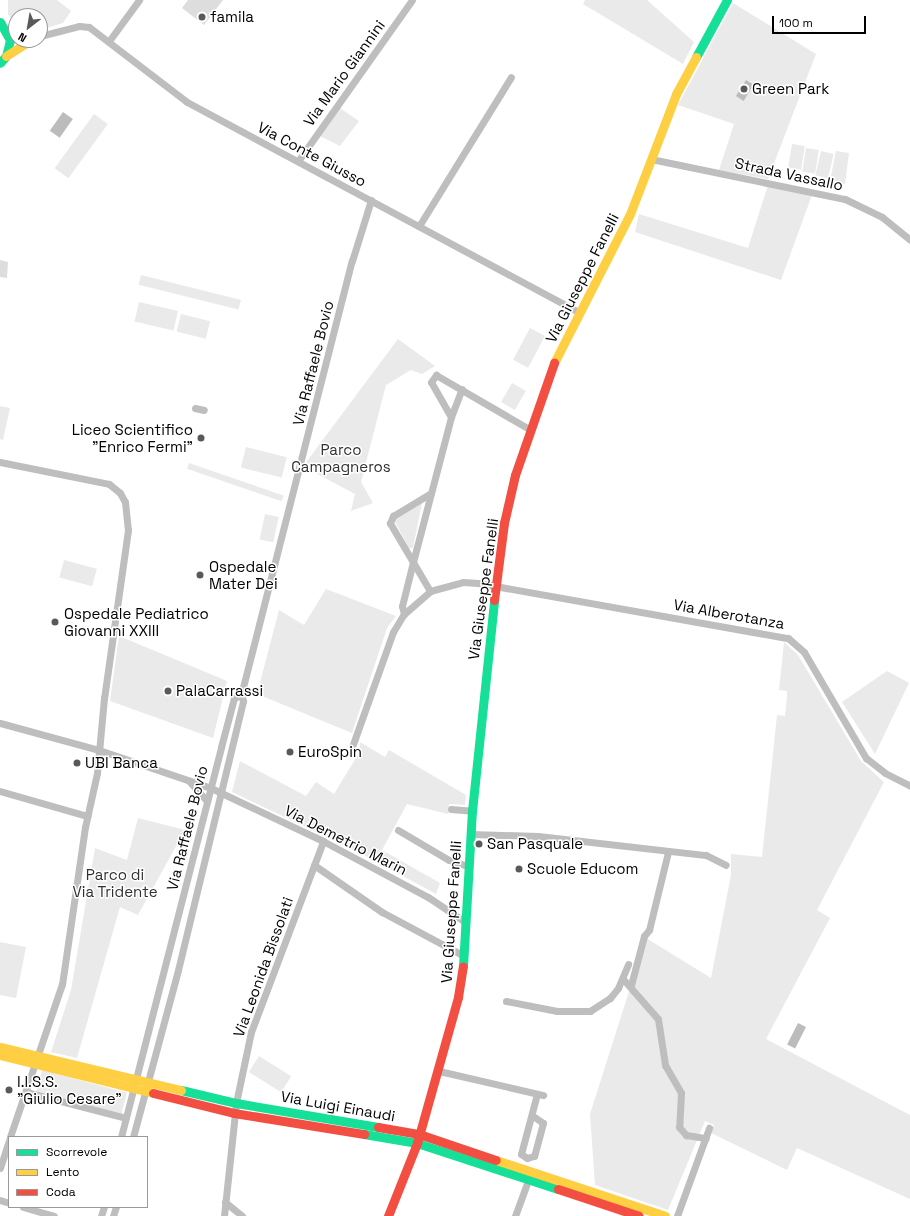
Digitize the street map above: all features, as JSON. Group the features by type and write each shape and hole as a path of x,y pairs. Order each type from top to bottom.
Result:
{"main road":[{"name":"Via Giuseppe Fanelli","path":"388,1216 418,1139 439,1071 458,997 464,956 472,811 495,586 504,523 529,429 554,362 578,312 630,214 676,94 727,0"},
{"path":"2,21 10,40 6,56"},
{"path":"0,63 6,56 18,48"},
{"name":"Via Luigi Einaudi","path":"0,1047 36,1060 134,1088 234,1113 418,1139"},
{"name":"Via Luigi Einaudi","path":"0,1055 36,1060 136,1079 236,1103 418,1139 530,1176 665,1216"},
{"name":"Via Luigi Einaudi","path":"530,1176 639,1216"}],"street":[{"path":"109,41 139,0"},
{"name":"Via Mario Giannini","path":"298,161 412,0"},
{"name":"Via Conte Giusso","path":"48,34 79,26 89,27 187,102 578,312"},
{"path":"419,226 511,77"},
{"name":"Strada Vassallo","path":"651,159 859,204 882,217 910,240"},
{"name":"Via Raffaele Bovio","path":"133,1136 166,1018 213,827 243,701 241,695 352,261 371,200"},
{"path":"451,417 431,382 432,378 439,375 529,429"},
{"path":"404,614 402,606 413,562 451,417 462,389"},
{"path":"443,403 448,407 455,406"},
{"path":"196,408 204,410"},
{"path":"0,462 109,484 120,493 125,502 128,530 99,750 87,816 62,984 10,1136"},
{"path":"430,592 390,525 390,518 431,494"},
{"path":"352,747 393,632 404,614 430,592 463,582 495,586"},
{"name":"Via Alberotanza","path":"495,586 788,638 804,652 866,758 885,773 910,786"},
{"name":"Via Raffaele Bovio","path":"121,1136 234,698 241,695"},
{"name":"Via Demetrio Marin","path":"0,723 99,750 184,777 211,788 323,841 428,897 465,922"},
{"path":"184,777 207,802"},
{"path":"0,791 87,816"},
{"path":"451,809 472,811"},
{"path":"201,824 213,827"},
{"path":"398,830 449,860 468,866"},
{"path":"470,834 538,836 668,852 706,855 726,866"},
{"name":"Via Leonida Bissolati","path":"224,1216 234,1113 252,1032 323,841"},
{"path":"631,985 644,936 649,930 668,852"},
{"path":"314,865 382,912 464,956"},
{"path":"171,942 184,945"},
{"path":"506,1001 557,1010 590,1011 610,998 623,979 628,964"},
{"path":"623,979 631,985 658,1019 665,1065 681,1093 679,1127 686,1135 706,1138"},
{"path":"153,1015 166,1018"},
{"path":"439,1071 540,1094 533,1116 521,1154 527,1158 534,1156 543,1123 533,1116"},
{"path":"26,1092 126,1118"},
{"path":"677,1216 709,1128"},
{"path":"0,1168 1,1159 8,1143"},
{"path":"515,1216 530,1176"},
{"path":"225,1202 242,1216"},
{"path":"26,1208 54,1216"}],"green space":[{"path":"8,0 57,0 71,11 63,23 48,28 48,8 8,8"},
{"path":"585,0 647,0 694,42 683,64 583,4"},
{"name":"Green Park","path":"733,3 816,54 768,179 719,170 734,124 678,105"},
{"path":"340,108 359,121 340,146 320,136"},
{"path":"94,114 108,124 68,178 55,168"},
{"path":"792,144 805,146 801,170 788,168"},
{"path":"806,148 819,150 815,174 802,172"},
{"path":"821,151 834,154 828,178 815,175"},
{"path":"836,151 849,153 845,184 830,181"},
{"path":"768,185 812,195 781,280 635,232 639,214 748,248"},
{"path":"141,275 241,300 239,310 139,285"},
{"path":"139,302 178,311 173,330 135,321"},
{"path":"181,314 210,321 206,339 177,331"},
{"path":"530,328 545,336 528,368 513,360"},
{"name":"Parco Campagneros","path":"398,339 435,366 422,374 411,370 386,385 361,482 373,503 351,511 355,494 306,468 307,461"},
{"path":"512,383 526,391 515,410 501,402"},
{"path":"0,406 10,408 3,440 0,439"},
{"path":"246,447 287,457 282,478 241,467"},
{"path":"189,463 284,496 282,501 187,469"},
{"path":"422,503 413,548 409,548 394,520"},
{"path":"265,514 279,517 273,542 260,539"},
{"path":"64,560 97,569 92,586 59,577"},
{"path":"326,589 396,616 387,628 352,733 257,694 279,610 304,625"},
{"name":"PalaCarrassi","path":"119,636 227,681 213,738 110,701"},
{"path":"784,642 798,655 861,761 884,782 817,910 830,918 766,1039 910,1115 910,1199 797,1148 787,1170 711,1133 714,1125 705,1121 668,1210 595,1185 590,1114 646,938 711,978 731,875 731,854 762,857 777,715 785,716 787,697 787,691 779,690"},
{"path":"887,671 909,683 875,754 842,702"},
{"path":"360,742 385,757 389,750 466,795 465,805 449,804 448,814 407,804 382,850 440,883 436,894 362,854 232,792 240,761 306,796 316,782 334,794 359,753"},
{"name":"Parco di Via Tridente","path":"138,818 185,830 138,915 120,907 77,1058 51,1052 71,990 95,848 127,860"},
{"path":"0,942 26,947 16,998 0,995"},
{"path":"259,1056 291,1076 281,1092 249,1072"},
{"path":"42,1070 127,1093 121,1114 36,1091"}],"shaded area":[{"path":"746,80 754,85 744,101 736,96"},
{"path":"63,112 73,119 60,138 50,131"},
{"path":"798,1023 806,1027 795,1048 787,1044"}],"building":[{"name":"famila","path":"188,0 223,0 204,25 182,8"},
{"path":"0,260 8,262 7,278 0,277"}],"traffic: fast":[{"path":"696,57 727,0"},
{"path":"0,22 10,40 6,56 0,63"},
{"path":"463,966 472,811 494,600"},
{"path":"181,1090 236,1103 378,1127"},
{"path":"364,1134 417,1143 558,1189"}],"traffic: slow":[{"path":"6,56 18,48"},
{"path":"554,363 630,214 676,94 696,57"},
{"path":"0,1047 181,1090"},
{"path":"0,1055 153,1093"},
{"path":"496,1160 665,1216"}],"traffic: jam":[{"path":"494,600 504,523 515,475 554,363"},
{"path":"388,1216 417,1143 458,997 463,966"},
{"path":"153,1093 234,1113 364,1134"},
{"path":"378,1127 419,1134 496,1160"},
{"path":"558,1189 639,1216"}],"place":[{"name":"famila","path":"202,17"},
{"name":"Green Park","path":"744,89"},
{"name":"Liceo Scientifico \"Enrico Fermi\"","path":"201,438"},
{"name":"Ospedale Mater Dei","path":"200,575"},
{"name":"Ospedale Pediatrico Giovanni XXIII","path":"55,622"},
{"name":"PalaCarrassi","path":"168,691"},
{"name":"EuroSpin","path":"290,752"},
{"name":"UBI Banca","path":"77,763"},
{"name":"San Pasquale","path":"479,844"},
{"name":"Scuole Educom","path":"519,869"},
{"name":"I.I.S.S. \"Giulio Cesare\"","path":"9,1090"}]}
